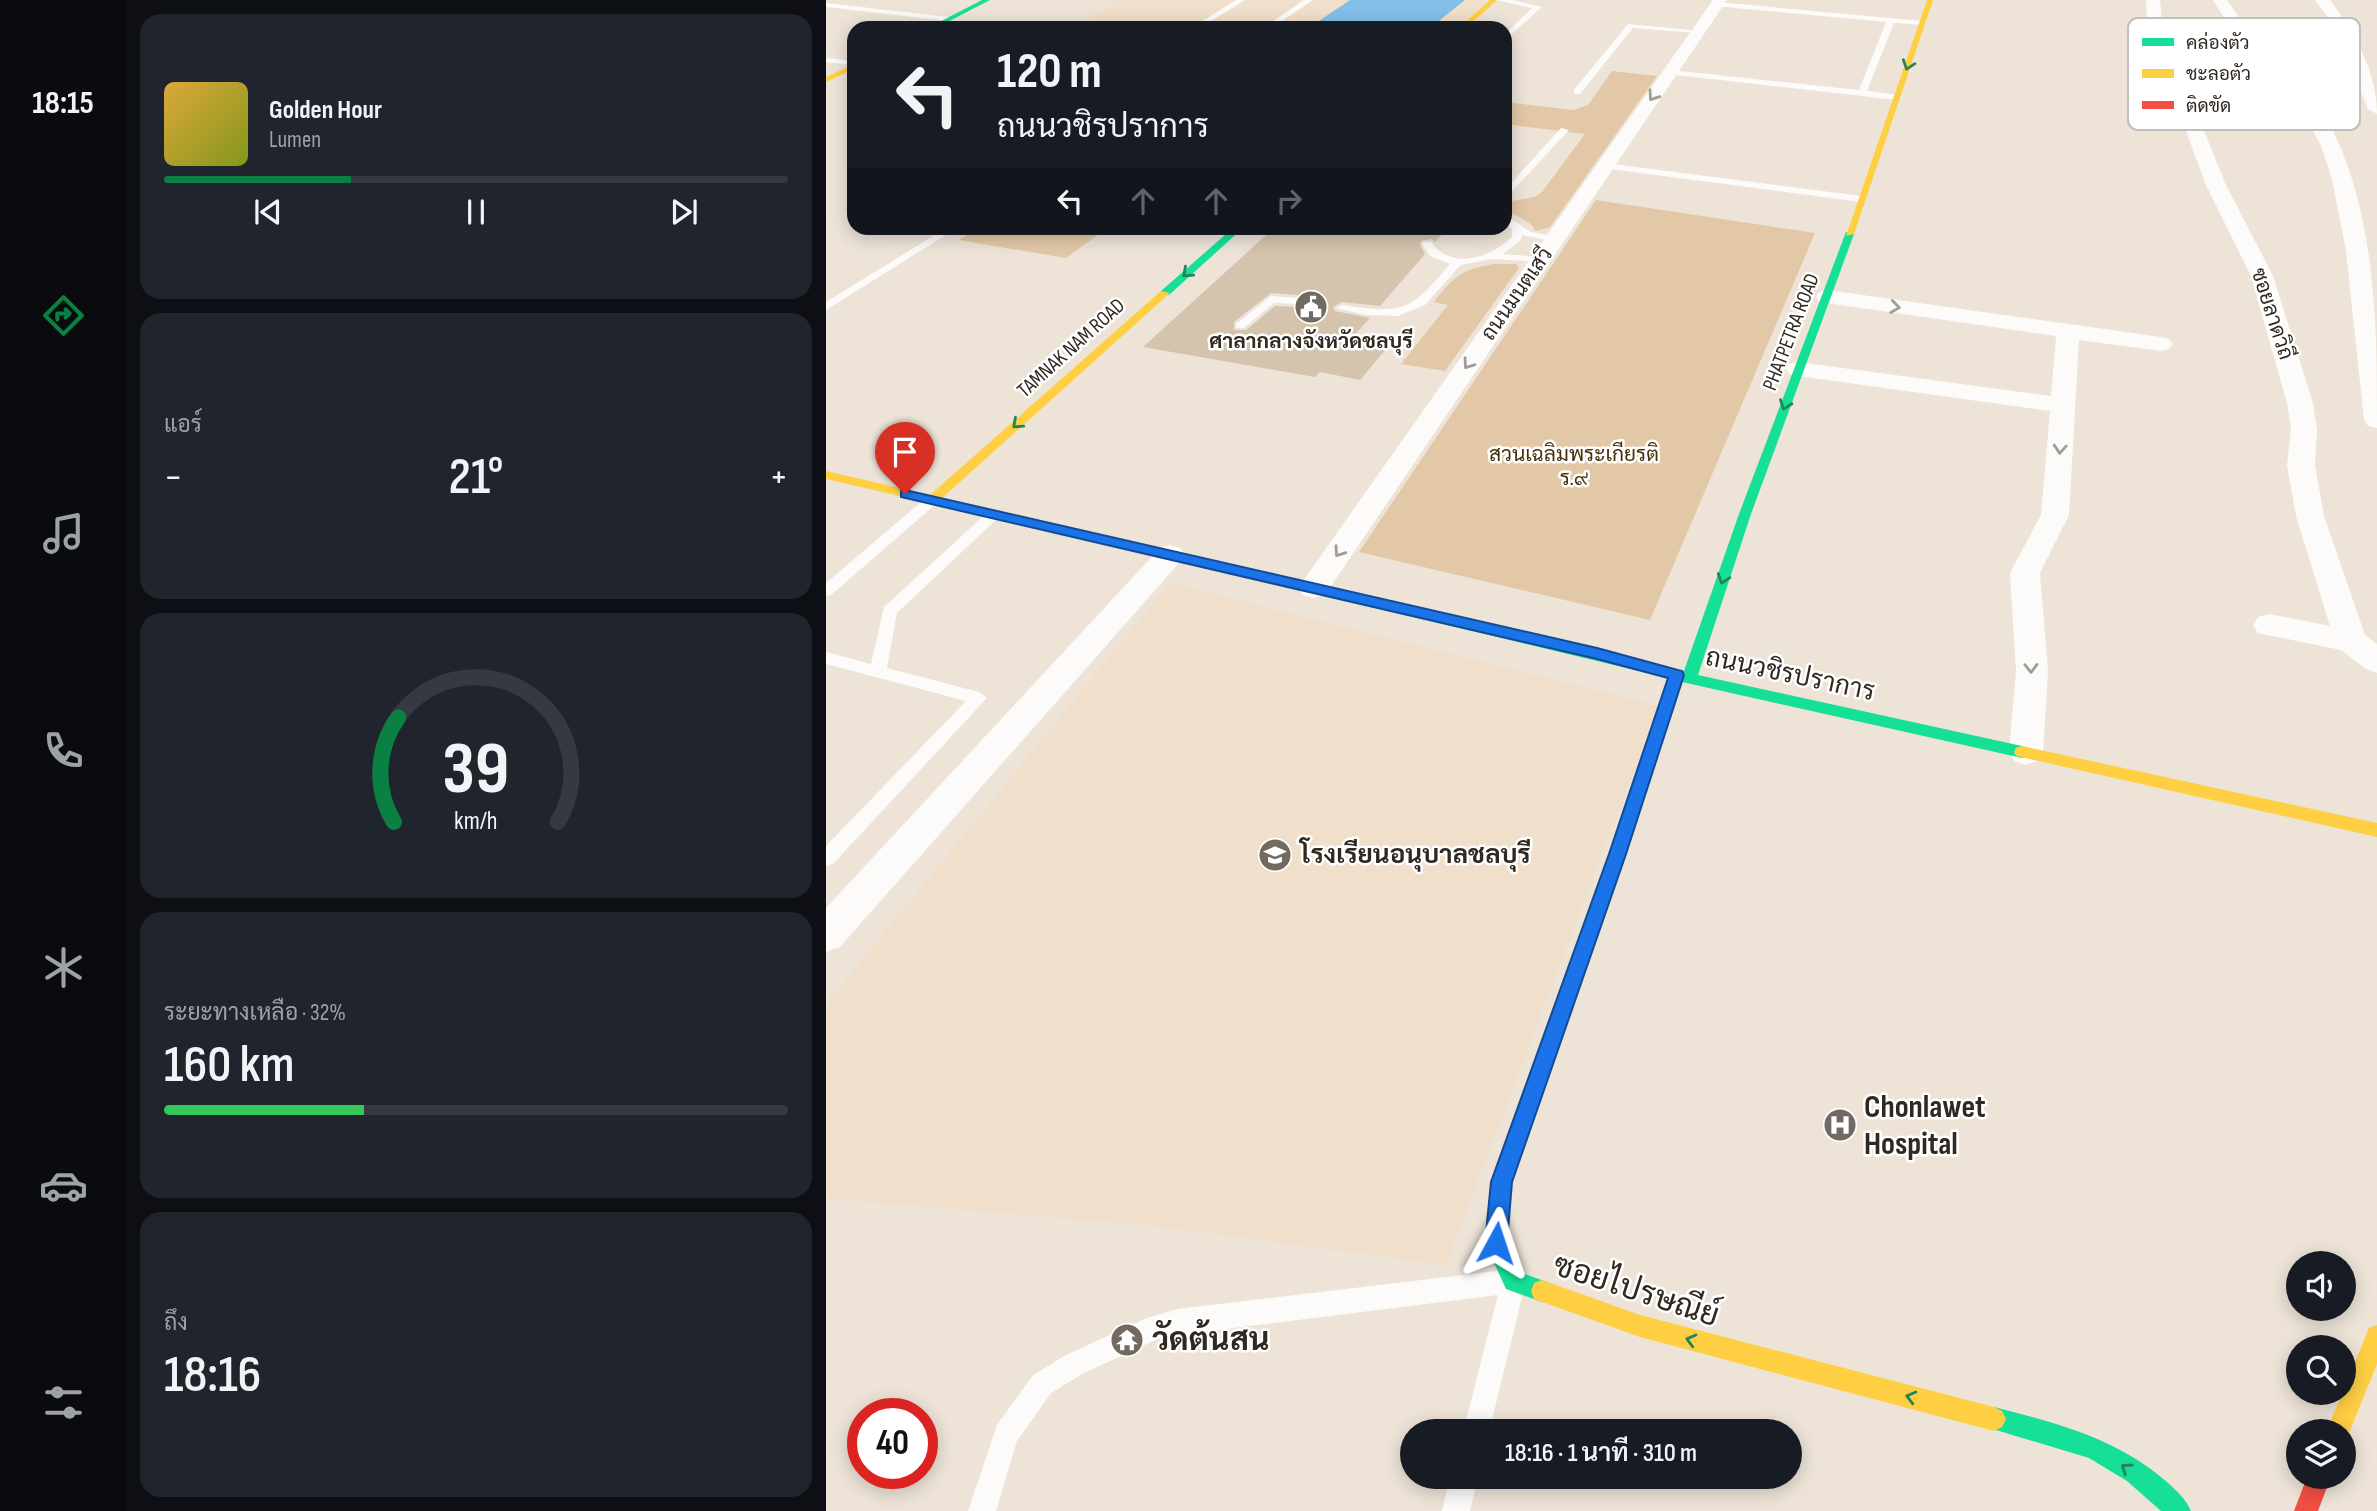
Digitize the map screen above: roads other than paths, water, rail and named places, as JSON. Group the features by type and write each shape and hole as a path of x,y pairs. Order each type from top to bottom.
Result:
{"street":[{"path":"945,21 987,0"},
{"path":"1470,21 1494,0"},
{"path":"1922,0 1930,0"},
{"name":"PHATPETRA ROAD","path":"1683,677 1827,297 1930,0"},
{"name":"ซอยลาดวิถี","path":"2152,0 2154,18"},
{"path":"2220,0 2232,18"},
{"path":"2322,0 2336,18"},
{"name":"ถนนมนตเสวี","path":"1314,589 1719,2"},
{"path":"826,80 847,69"},
{"path":"2360,69 2377,109"},
{"name":"ซอยลาดวิถี","path":"2195,130 2216,185 2262,276 2300,403 2304,430 2301,465 2310,516 2370,659"},
{"path":"2322,130 2347,200 2376,395 2377,420"},
{"name":"TAMNAK NAM ROAD","path":"932,500 1230,235"},
{"path":"1827,297 2161,344"},
{"path":"2026,752 2032,671 2025,573 2055,515 2068,331"},
{"path":"1798,369 2064,405"},
{"name":"ถนนวชิรปราการ","path":"826,475 1597,654 1683,677 2377,830"},
{"path":"826,936 1170,555"},
{"path":"2270,625 2370,659"},
{"name":"ซอยไปรษณีย์","path":"1683,677 1501,1182 1496,1243 1514,1281 1640,1326 2052,1435 2107,1454 2158,1490 2179,1511"},
{"path":"2343,1419 2377,1336"},
{"path":"2305,1511 2314,1489"}],"lane":[{"path":"1206,21 1241,0"},
{"path":"1278,21 1309,0"},
{"path":"1500,0 1538,7 1512,31"},
{"path":"1719,2 1922,23"},
{"path":"826,5 949,19"},
{"path":"1862,93 1891,20"},
{"path":"1577,92 1631,26 1698,31"},
{"path":"826,60 847,64"},
{"path":"1670,72 1897,97"},
{"path":"1512,189 1564,130"},
{"path":"1605,166 1861,199"},
{"path":"1512,226 1525,234 1555,239"},
{"path":"1487,257 1509,248 1517,238 1516,230"},
{"path":"826,307 941,235"},
{"path":"1426,244 1437,257 1458,262 1513,256 1540,260"},
{"path":"1342,308 1385,315 1421,306 1458,262"},
{"path":"1240,326 1271,299 1297,300"},
{"path":"826,591 932,500"},
{"path":"878,672 890,611 994,514"},
{"path":"826,658 979,698 826,858"},
{"path":"982,1511 1006,1434 1042,1384 1075,1364 1156,1327 1177,1322 1514,1281 1479,1419"},
{"path":"1456,1511 1461,1489"}],"water":[{"path":"1350,0 1465,0 1439,21 1319,21"}],"place":[{"name":"ศาลากลางจังหวัดชลบุรี","path":"1311,307"},
{"name":"โรงเรียนอนุบาลชลบุรี","path":"1275,855"},
{"name":"Chonlawet Hospital","path":"1840,1125"},
{"name":"วัดต้นสน","path":"1127,1340"}],"park label":[{"name":"สวนเฉลิมพระเกียรติ ร.๙","path":"1574,466"}]}
